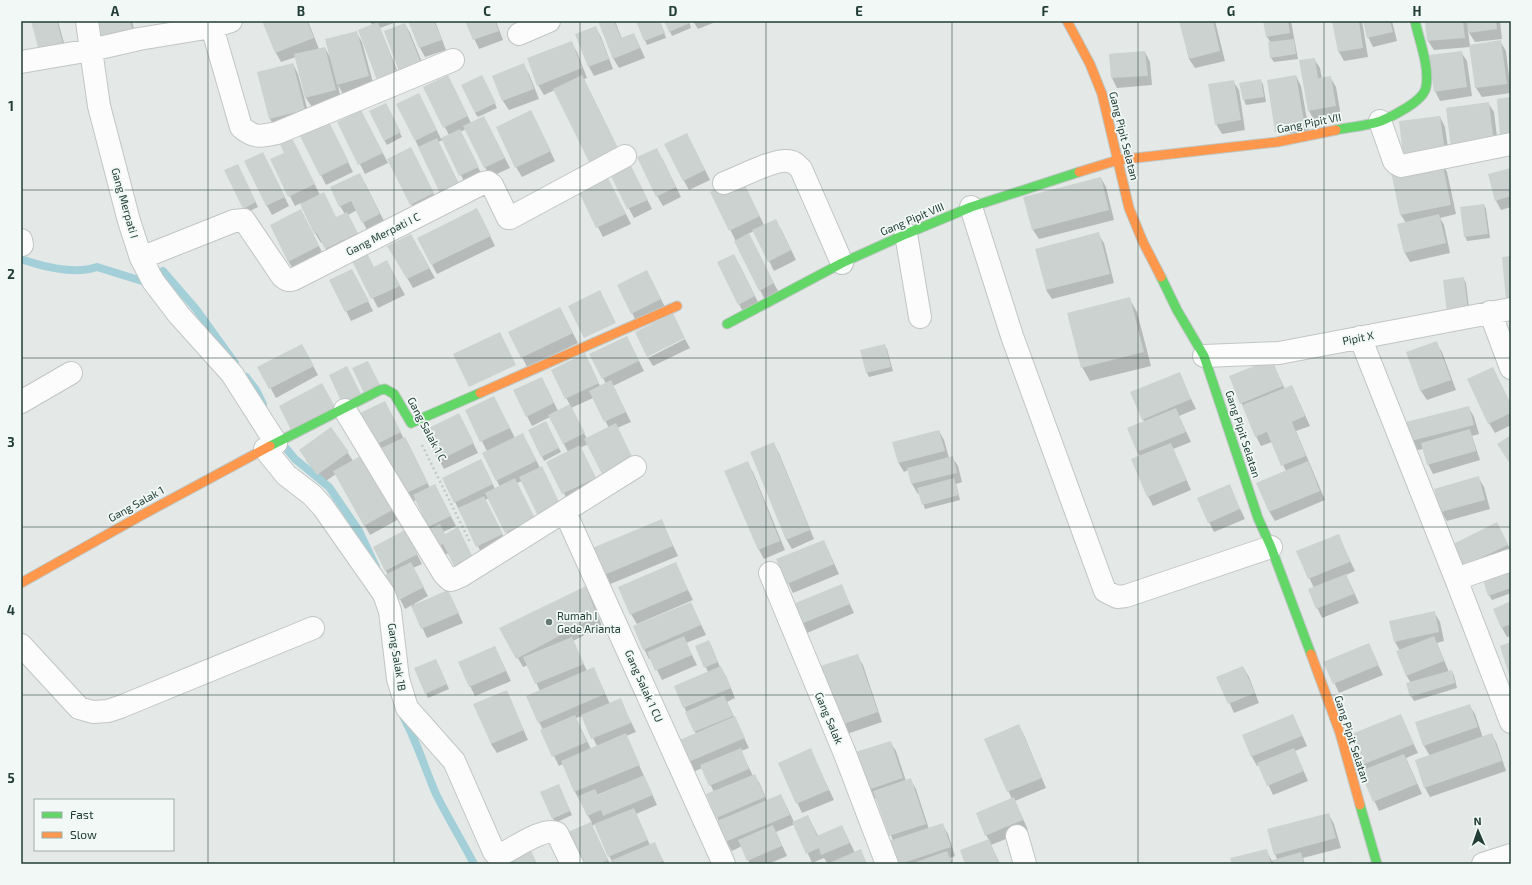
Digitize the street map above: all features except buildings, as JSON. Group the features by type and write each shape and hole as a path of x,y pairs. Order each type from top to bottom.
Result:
{"street":[{"name":"Gang Merpati I","path":"87,21 99,106 129,221 141,258 153,281 180,315 232,374 270,446"},
{"path":"519,34 549,21"},
{"name":"Gang Pipit Selatan","path":"1067,21 1090,64 1102,94 1129,208 1143,242 1177,310 1204,356 1258,518 1271,547 1340,733 1377,864"},
{"name":"Gang Pipit VII","path":"1118,160 1277,142 1380,121 1415,102 1423,95 1426,88 1427,73 1415,21"},
{"path":"21,62 91,50 218,23 240,127 250,135 263,137 277,133 453,60"},
{"path":"1380,121 1394,161 1402,166 1511,144"},
{"name":"Gang Merpati I C","path":"141,258 234,221 244,220 285,280 294,279 483,183 488,182 492,185 508,218 510,218 624,156"},
{"path":"724,183 773,163 786,160 794,162 801,169 842,263"},
{"name":"Gang Pipit VIII","path":"727,324 842,263 906,234 971,207 1118,160"},
{"path":"971,207 1012,336 1105,591 1117,597 1126,596 1271,547"},
{"path":"906,234 920,317"},
{"path":"411,423 677,306"},
{"path":"1500,311 1511,368"},
{"name":"Pipit X","path":"1204,356 1279,353 1500,311"},
{"path":"1360,337 1511,722"},
{"path":"21,402 71,373"},
{"name":"Gang Salak 1 C","path":"270,446 345,410 380,390 385,389 394,394 411,423"},
{"path":"345,410 444,574 450,580 454,580 481,564 635,467"},
{"name":"Gang Salak 1","path":"21,583 138,516 270,446"},
{"name":"Gang Salak 1B","path":"270,446 286,475 312,495 323,507 384,594 390,610 398,680 407,708 454,761 494,852 496,854 502,854 540,834 553,831 557,833 572,864"},
{"name":"Gang Salak 1 CU","path":"565,512 724,864"},
{"path":"1456,579 1511,560"},
{"name":"Gang Salak","path":"770,573 845,754 888,864"},
{"path":"21,646 79,708 93,712 100,712 120,707 313,628"},
{"path":"1017,836 1025,864"},
{"path":"1483,864 1511,855"}],"path":[{"name":"Gang Salak 1 C","path":"411,423 481,564"}],"waterway":[{"path":"21,259 39,265 59,269 79,270 97,267 142,281"},
{"path":"163,271 196,309 235,363"},
{"path":"246,377 256,390 263,404"},
{"path":"285,447 295,459 329,487 359,531 376,567"},
{"path":"404,718 413,736 436,794 474,864"}],"traffic: fast":[{"path":"1336,130 1376,123 1393,116 1420,98 1426,87 1427,71 1415,21"},
{"path":"727,324 842,263 906,234 971,207 1079,172"},
{"path":"1161,277 1177,310 1204,356 1258,518 1271,547 1311,654"},
{"path":"270,446 380,390 385,389 394,394 411,423 480,393"},
{"path":"1360,805 1377,864"}],"traffic: slow":[{"path":"1067,21 1090,64 1102,94 1129,208 1143,242 1161,277"},
{"path":"1079,172 1118,160 1277,142 1336,130"},
{"path":"480,393 677,306"},
{"path":"21,583 142,515 270,446"},
{"path":"1311,654 1340,733 1360,805"}],"place":[{"name":"Rumah I Gede Arianta","path":"549,622"}]}
